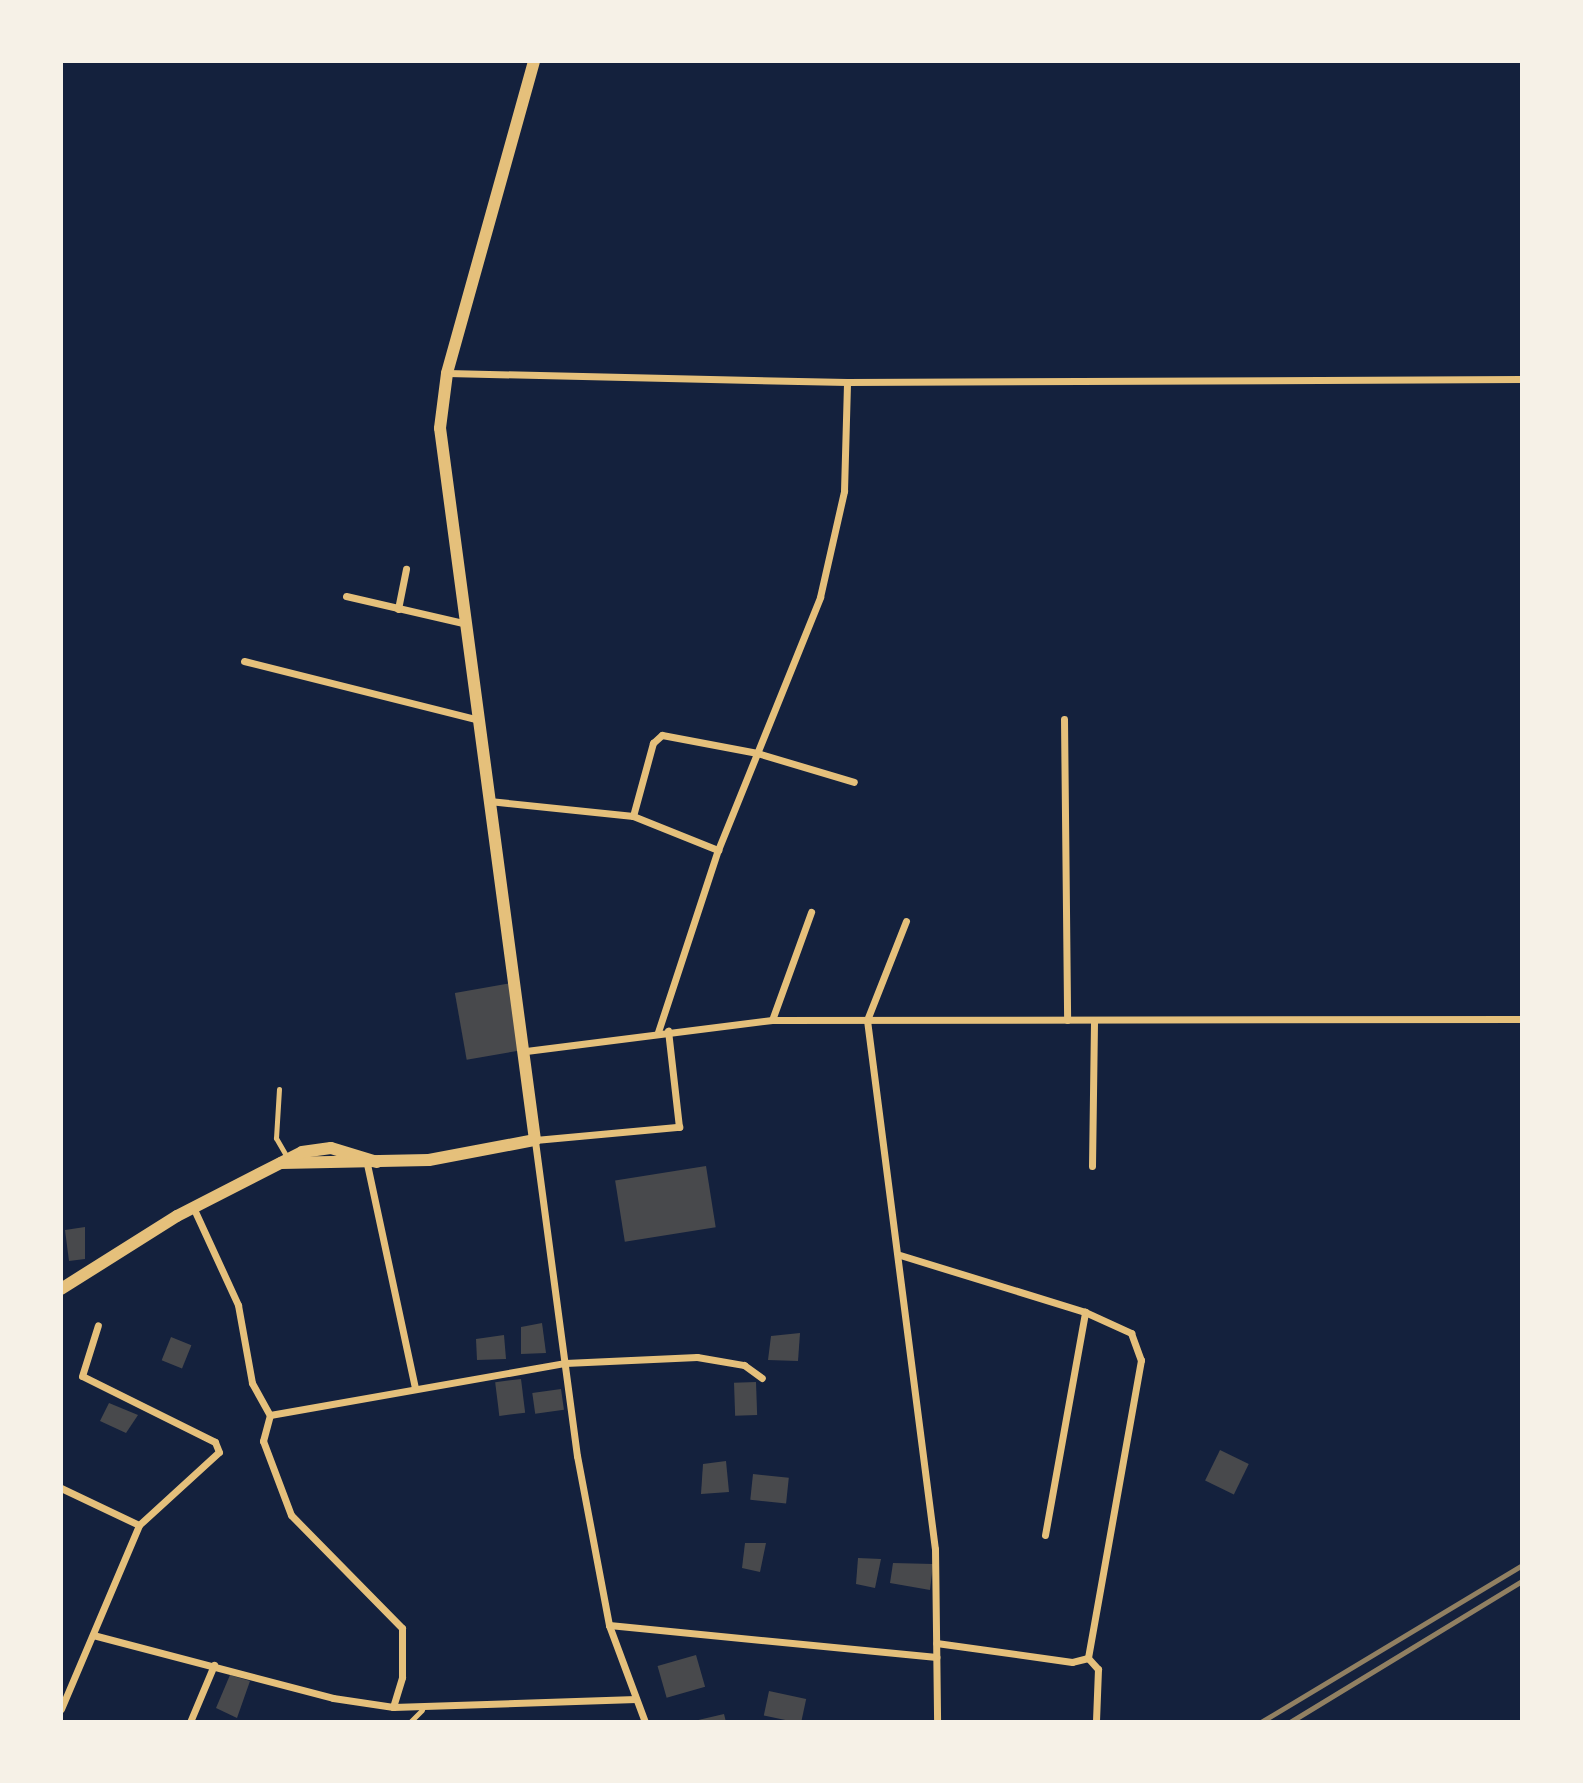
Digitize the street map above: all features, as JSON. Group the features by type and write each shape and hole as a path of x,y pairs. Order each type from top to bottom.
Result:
{"street":[{"path":"534,61 447,373 443,465 488,801 526,1051 565,1363 609,1625 645,1722"},
{"path":"447,373 847,382 1522,379"},
{"path":"658,1032 718,850 820,597 844,491 847,382"},
{"path":"398,609 406,569"},
{"path":"346,596 463,623"},
{"path":"244,661 479,720"},
{"path":"1064,719 1067,1020"},
{"path":"633,816 653,743 662,736 757,753 854,782"},
{"path":"488,801 633,816 718,850"},
{"path":"772,1020 811,912"},
{"path":"906,921 867,1020 900,1255 935,1549 937,1722"},
{"path":"526,1051 658,1032 772,1020 1522,1019"},
{"path":"1092,1166 1094,1020"},
{"path":"61,1289 194,1207 285,1161 372,1163 458,1157 536,1140 679,1128 668,1031"},
{"path":"372,1163 415,1387"},
{"path":"194,1207 237,1304 252,1383 270,1415 263,1441 291,1515 402,1629 402,1677 393,1707"},
{"path":"900,1255 1084,1312 1131,1333 1141,1360 1088,1658"},
{"path":"1045,1535 1084,1312"},
{"path":"61,1709 139,1525 216,1459 218,1447 82,1376 98,1325"},
{"path":"270,1415 415,1387 565,1363 697,1357 744,1365 762,1378"},
{"path":"61,1488 139,1525"},
{"path":"609,1625 936,1657"},
{"path":"93,1635 393,1707 422,1710 636,1699"},
{"path":"936,1643 1072,1662 1088,1658"},
{"path":"1088,1658 1098,1669 1096,1722"},
{"path":"190,1722 214,1665"}],"lane":[{"path":"279,1089 276,1138 285,1161"},
{"path":"410,1722 422,1710"}],"building":[{"path":"511,983 523,1050 467,1060 455,993"},
{"path":"706,1166 716,1227 625,1242 615,1180"},
{"path":"85,1227 85,1259 69,1261 65,1230"},
{"path":"542,1323 546,1353 521,1354 521,1327"},
{"path":"800,1333 798,1361 768,1360 771,1336"},
{"path":"504,1335 506,1359 477,1360 476,1339"},
{"path":"171,1337 191,1345 182,1368 162,1360"},
{"path":"521,1379 525,1413 499,1416 495,1382"},
{"path":"756,1382 757,1415 735,1416 734,1383"},
{"path":"561,1389 564,1410 535,1414 532,1393"},
{"path":"109,1403 138,1415 126,1433 100,1421"},
{"path":"1220,1450 1249,1464 1234,1495 1205,1481"},
{"path":"726,1461 729,1492 701,1494 703,1464"},
{"path":"753,1474 789,1478 786,1504 750,1500"},
{"path":"745,1543 766,1543 760,1572 742,1568"},
{"path":"858,1558 881,1559 875,1588 856,1584"},
{"path":"893,1563 933,1564 930,1590 890,1583"},
{"path":"696,1655 705,1687 667,1698 658,1666"},
{"path":"230,1675 250,1681 237,1718 216,1708"},
{"path":"769,1691 806,1699 801,1722 764,1715"},
{"path":"724,1714 726,1722 694,1722 694,1721"}],"railway":[{"path":"1261,1722 1522,1565"},
{"path":"1290,1722 1522,1581"}]}
